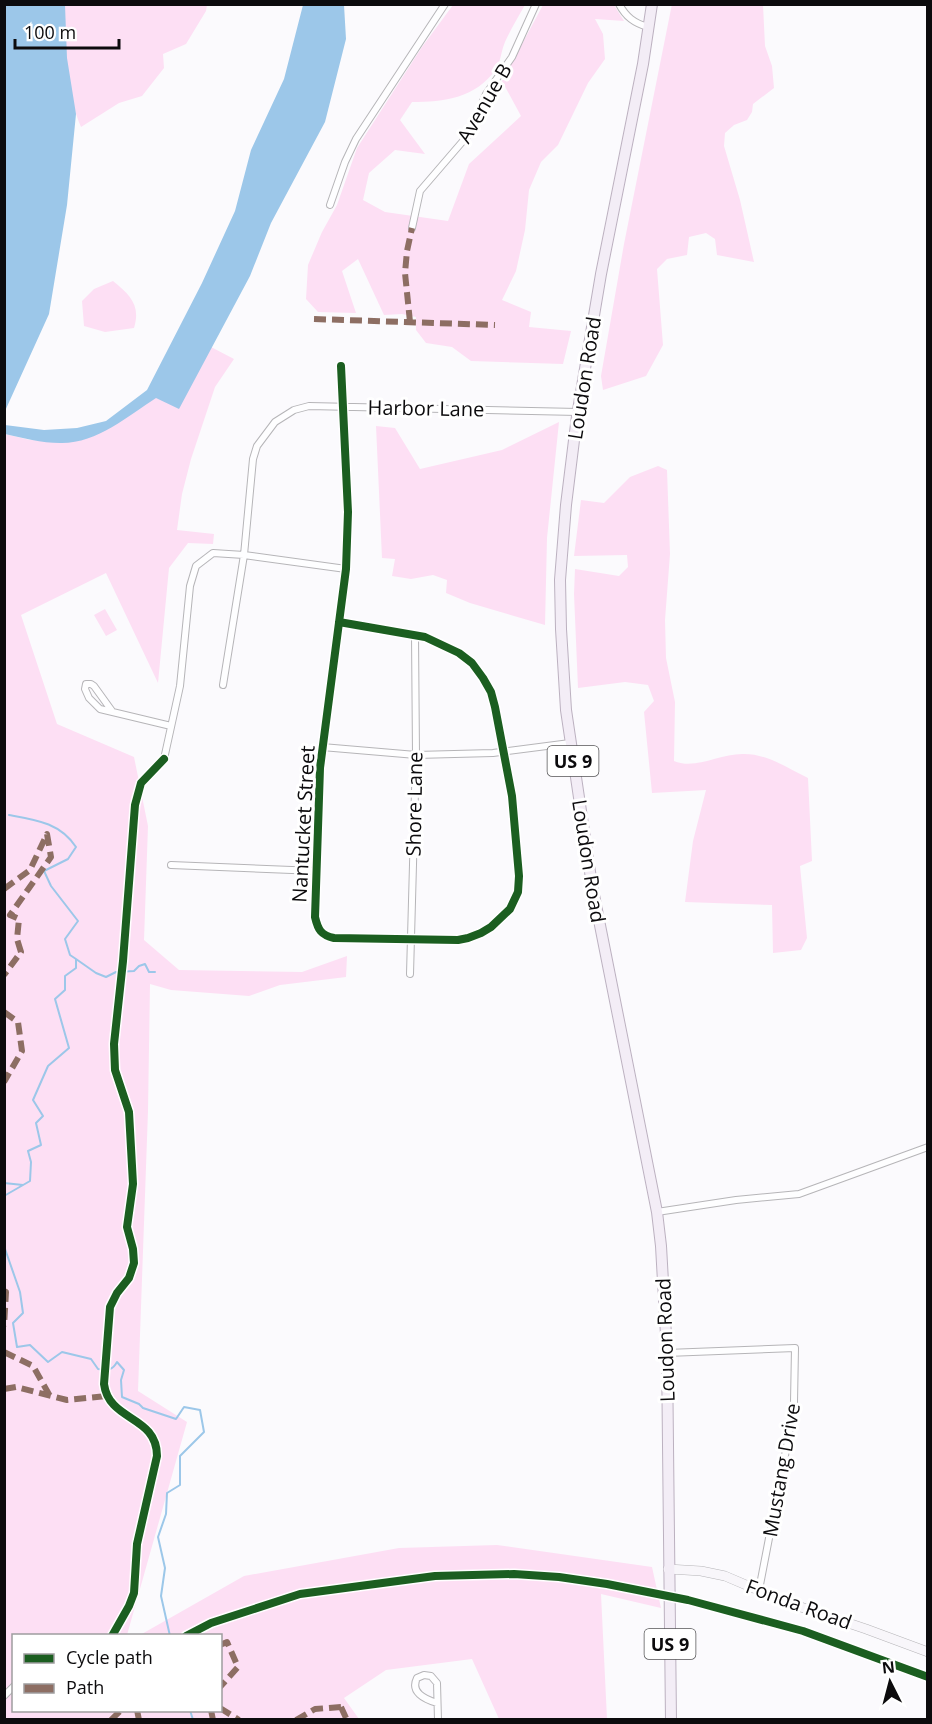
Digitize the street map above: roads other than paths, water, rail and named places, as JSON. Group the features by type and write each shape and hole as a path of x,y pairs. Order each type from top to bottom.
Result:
{"main road":[{"name":"Loudon Road","path":"652,4 643,64 601,274 578,412 567,494 560,580 561,629 570,743 592,885 657,1212 661,1246 667,1353 671,1719"}],"street":[{"path":"330,205 345,162 356,139 445,4"},
{"name":"Avenue B","path":"412,228 420,191 469,134 486,94 512,57 536,4"},
{"path":"620,4 631,20 648,27"},
{"name":"Nantucket Street","path":"339,622 415,635 438,642 472,663 491,692 512,796 519,884 514,900 500,919 482,933 458,940 334,938 324,936 317,927 315,917 318,794 322,747 346,569 348,512 341,366"},
{"name":"Harbor Lane","path":"223,685 244,555 253,459 260,440 275,422 294,410 309,406 578,412"},
{"path":"164,759 180,686 190,586 196,566 204,558 213,554 244,555 346,569"},
{"name":"Shore Lane","path":"410,974 416,754 415,635"},
{"path":"112,711 94,686 86,684 84,689 100,709 141,721 171,726"},
{"path":"322,747 416,754 504,752 570,743"},
{"path":"171,865 317,871"},
{"path":"657,1212 736,1200 799,1194 927,1147"},
{"name":"Mustang Drive","path":"667,1353 795,1348 794,1402 759,1590"},
{"name":"Fonda Road","path":"668,1569 701,1570 725,1576 786,1602 927,1652"},
{"path":"437,1703 416,1692 414,1687 417,1678 424,1675 431,1676 437,1683 438,1719"}],"water":[{"path":"5,4 65,5 67,58 76,114 67,205 49,314 5,411"},
{"path":"303,5 344,5 346,39 325,122 271,223 250,276 179,409 156,398 111,428 73,442 46,442 5,434 5,425 44,430 77,428 106,421 147,390 202,283 235,211 251,150 284,79"}],"waterway":[{"path":"4,1196 30,1181 31,1162 28,1151 41,1145 36,1123 43,1116 33,1100 48,1066 69,1048 55,999 65,990 65,976 76,968 76,959 70,955 65,939 78,921 51,886 44,871 68,859 76,847 63,833 47,824 9,815"},
{"path":"76,959 106,977 116,972 134,971 145,964 149,972 155,972"},
{"path":"4,1183 23,1185"},
{"path":"4,1246 20,1292 23,1313 13,1323 17,1347 30,1345 48,1362 62,1352 91,1359 98,1369 109,1369 117,1362 124,1370 121,1380 122,1397 143,1408 176,1419 184,1407 200,1410 204,1432 180,1456 180,1485 167,1493 166,1514 158,1537 165,1568 161,1596 170,1634"},
{"path":"191,1712 193,1720"}]}
